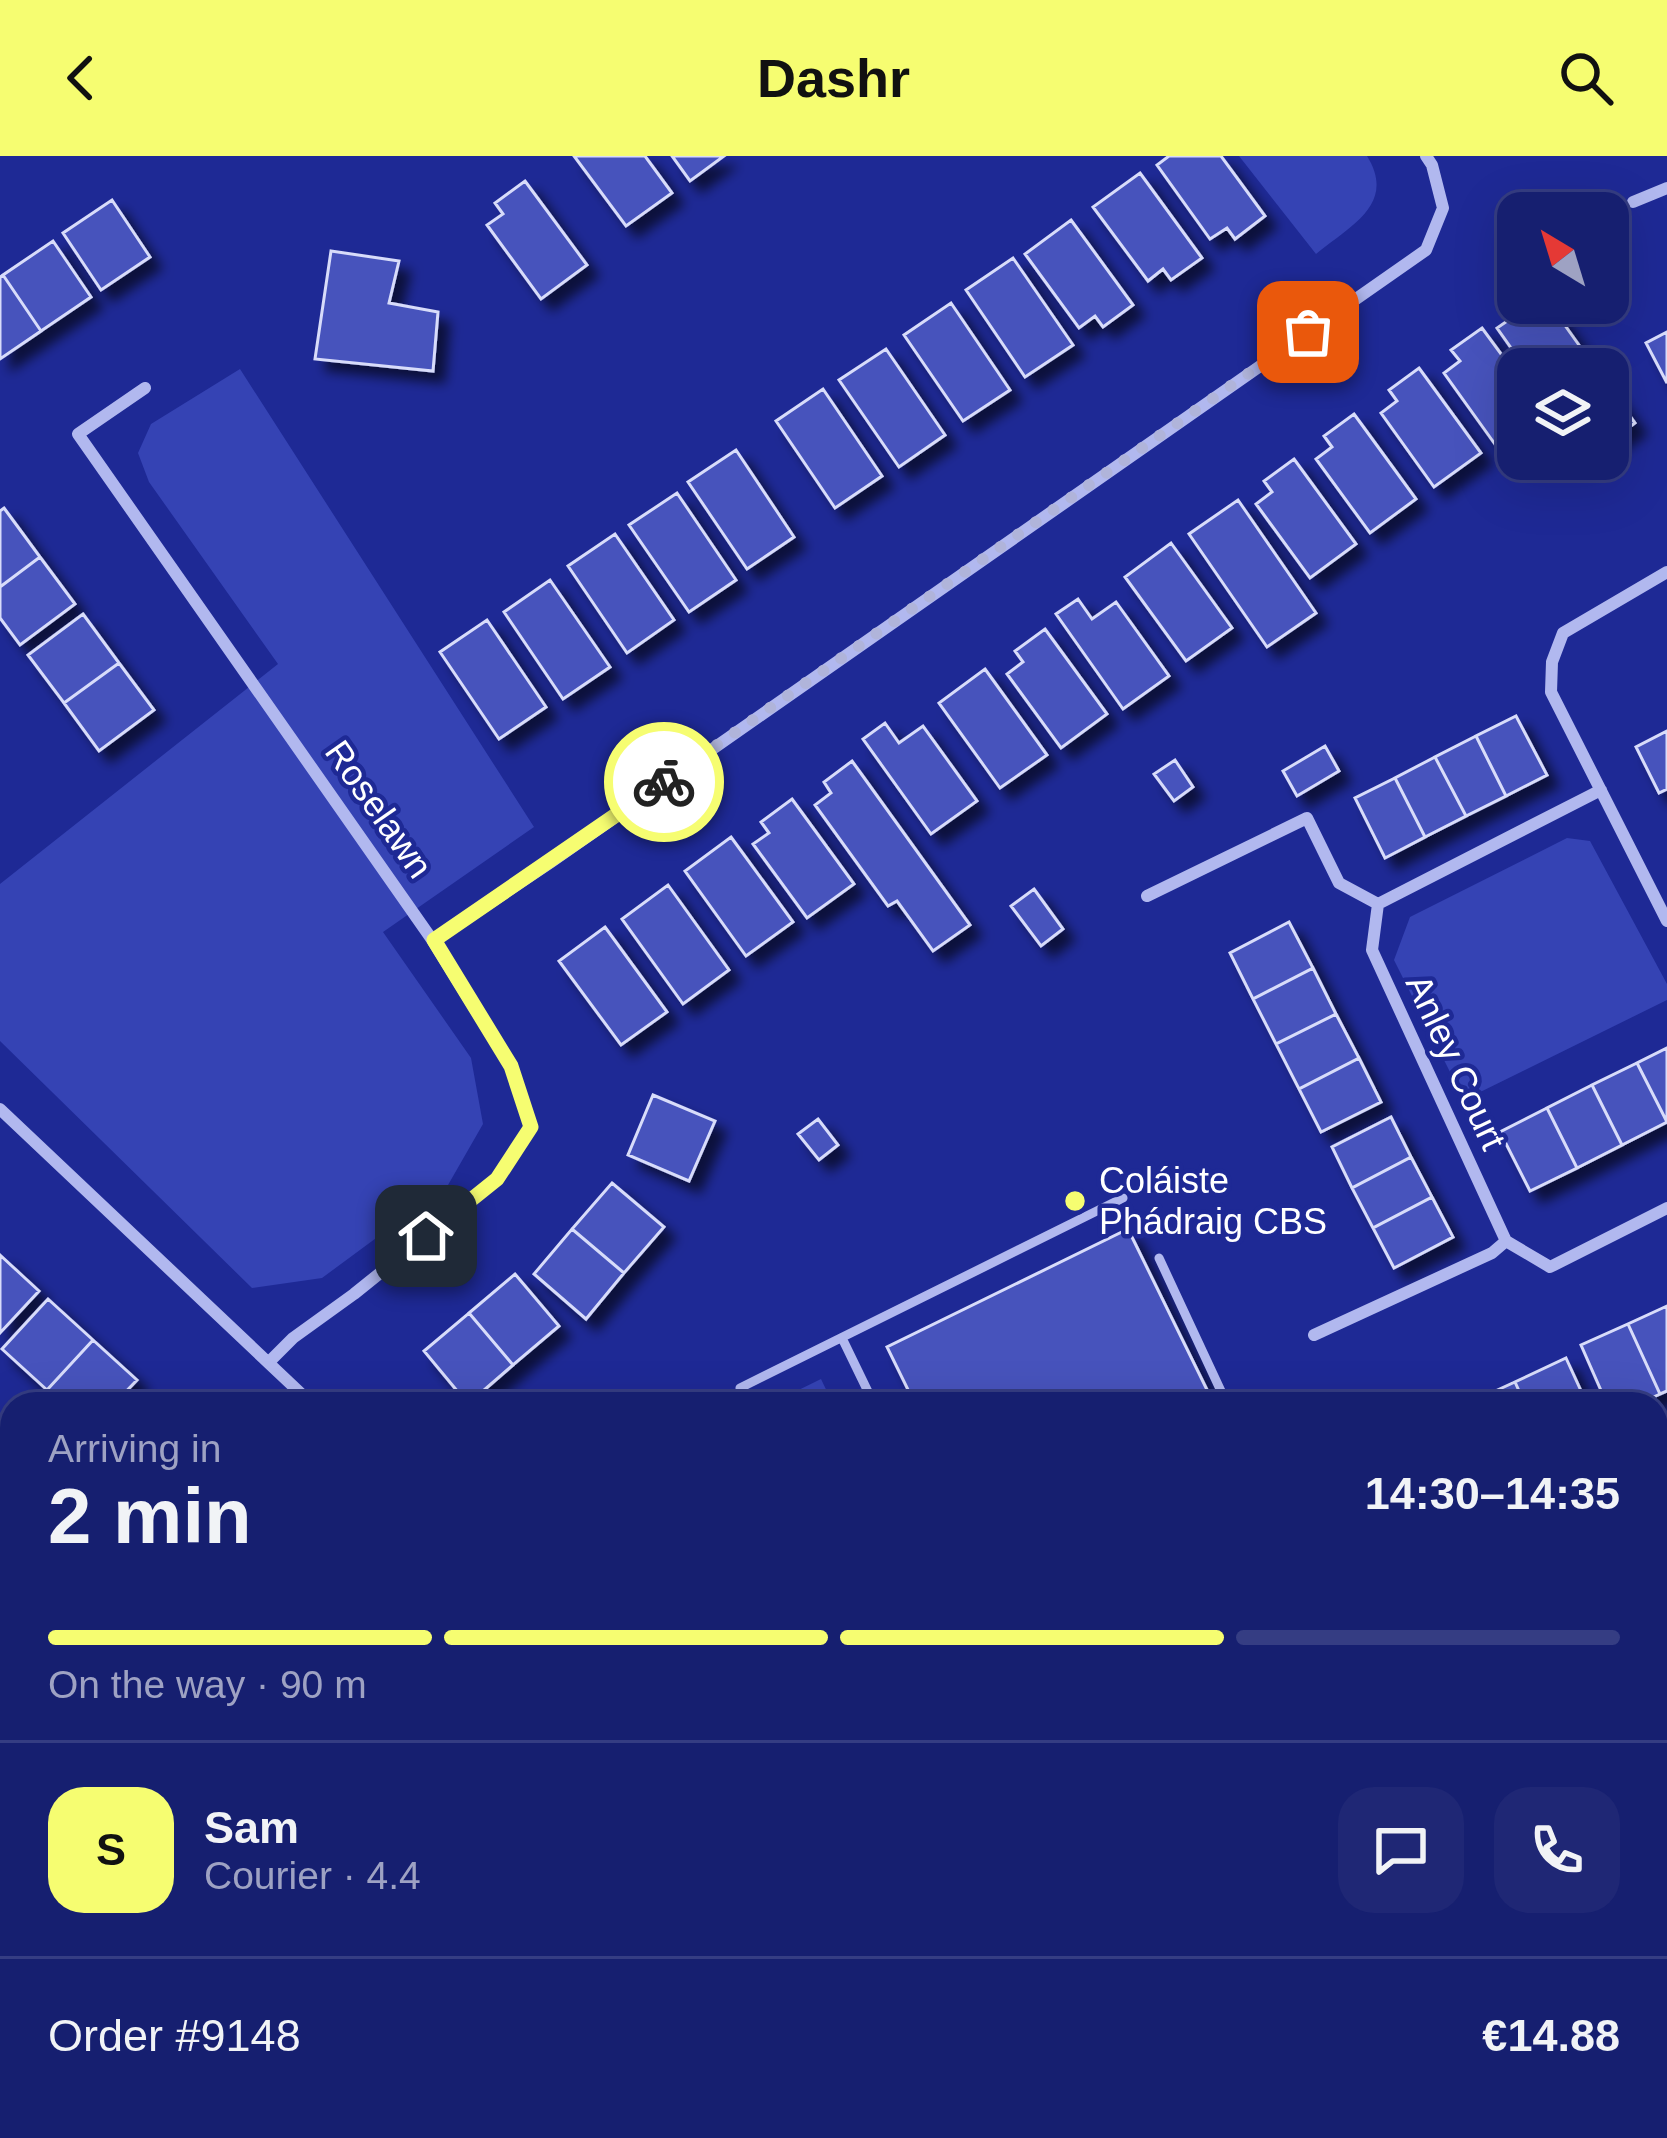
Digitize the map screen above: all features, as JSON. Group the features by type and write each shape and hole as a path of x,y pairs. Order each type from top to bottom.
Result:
{"street":[{"path":"434,940 1426,250 1443,208 1426,156"},
{"path":"1633,202 1667,188"},
{"name":"Roselawn","path":"145,388 79,434 434,940 511,1066 531,1127 497,1179 293,1338 269,1362"},
{"path":"1667,572 1564,633 1552,662 1551,692 1667,922"},
{"path":"1147,896 1306,818 1339,883 1378,904 1601,790"},
{"name":"Anley Court","path":"1378,904 1372,950 1506,1241"},
{"path":"0,1109 300,1392"},
{"path":"1314,1335 1492,1253 1506,1241 1550,1267 1667,1208"}],"lane":[{"path":"740,1388 1123,1198"},
{"path":"1159,1258 1221,1392"},
{"path":"842,1338 868,1392"}],"shaded area":[{"path":"1239,156 1367,156 1375,173 1373,201 1355,223 1316,254"},
{"path":"240,369 534,827 383,932 471,1058 483,1124 448,1185 322,1278 252,1288 0,1041 0,884 278,664 149,482 138,453 151,424"},
{"path":"1567,838 1590,841 1667,984 1667,1000 1464,1100 1394,960 1410,917"},
{"path":"821,1379 827,1392 794,1392"}],"building":[{"path":"574,156 645,156 672,193 626,226"},
{"path":"672,156 724,156 690,181"},
{"path":"1169,156 1221,156 1265,216 1235,239 1227,228 1210,239 1157,165"},
{"path":"1140,173 1202,258 1171,280 1163,269 1148,281 1093,207"},
{"path":"525,181 587,265 541,299 487,225 503,214 495,203"},
{"path":"112,200 150,257 101,290 63,233"},
{"path":"1071,220 1133,305 1103,327 1095,316 1079,328 1025,254"},
{"path":"53,241 91,297 41,331 3,275"},
{"path":"331,251 399,261 389,303 438,312 433,371 315,359"},
{"path":"1013,258 1073,345 1025,377 966,290"},
{"path":"0,277 41,331 0,359"},
{"path":"951,303 1010,390 963,421 904,335"},
{"path":"1503,324 1564,324 1581,348 1511,348 1497,328"},
{"path":"1482,328 1497,348 1497,447 1444,373 1460,361 1451,350"},
{"path":"1667,332 1667,383 1646,343"},
{"path":"886,349 945,435 899,467 839,380"},
{"path":"1419,368 1481,453 1434,487 1381,413 1397,401 1389,390"},
{"path":"823,389 882,476 835,508 776,421"},
{"path":"1354,414 1416,499 1370,533 1316,459 1332,447 1324,436"},
{"path":"736,450 794,537 747,569 688,482"},
{"path":"1294,459 1356,544 1310,578 1256,504 1272,492 1264,481"},
{"path":"677,493 736,580 689,612 629,525"},
{"path":"1238,500 1316,613 1267,647 1189,534"},
{"path":"4,508 40,557 0,587 0,511"},
{"path":"615,534 674,620 627,653 568,566"},
{"path":"1171,543 1232,628 1186,661 1125,577"},
{"path":"40,557 75,604 20,645 0,618 0,587"},
{"path":"550,580 610,667 563,699 504,612"},
{"path":"1078,599 1092,619 1116,602 1169,676 1123,709 1056,614"},
{"path":"83,614 119,663 64,703 28,655"},
{"path":"487,620 546,707 499,739 440,652"},
{"path":"1045,629 1107,714 1061,748 1007,674 1023,662 1015,651"},
{"path":"119,663 154,710 99,751 64,703"},
{"path":"985,669 1047,755 1000,788 939,703"},
{"path":"1516,716 1547,775 1506,796 1476,736"},
{"path":"885,723 899,743 923,726 977,801 931,834 863,739"},
{"path":"1667,731 1667,789 1659,793 1636,747"},
{"path":"1476,736 1506,796 1466,816 1435,757"},
{"path":"1325,746 1339,771 1297,796 1283,771"},
{"path":"1435,757 1466,816 1425,837 1395,778"},
{"path":"1175,760 1193,787 1174,801 1154,774"},
{"path":"852,761 970,925 933,951 897,901 888,906 815,805 831,793 824,782"},
{"path":"1395,778 1425,837 1385,858 1355,798"},
{"path":"792,799 854,884 807,918 753,844 769,833 761,822"},
{"path":"731,837 793,922 746,956 685,871"},
{"path":"668,885 729,970 683,1004 622,919"},
{"path":"1034,889 1063,929 1041,946 1011,906"},
{"path":"1289,922 1313,968 1253,999 1230,953"},
{"path":"605,927 667,1012 621,1045 559,961"},
{"path":"1313,968 1336,1014 1276,1044 1253,999"},
{"path":"1336,1014 1359,1058 1299,1089 1276,1044"},
{"path":"1667,1048 1667,1122 1637,1063"},
{"path":"1359,1058 1381,1102 1321,1132 1299,1089"},
{"path":"1637,1063 1667,1122 1622,1145 1592,1085"},
{"path":"1592,1085 1622,1145 1577,1168 1547,1108"},
{"path":"653,1095 715,1121 689,1181 628,1155"},
{"path":"1547,1108 1577,1168 1530,1191 1500,1132"},
{"path":"1391,1117 1411,1157 1352,1188 1332,1147"},
{"path":"818,1119 838,1145 819,1160 798,1134"},
{"path":"1411,1157 1432,1197 1373,1228 1352,1188"},
{"path":"612,1183 664,1227 624,1273 572,1229"},
{"path":"1432,1197 1453,1237 1394,1268 1373,1228"},
{"path":"572,1229 624,1273 586,1319 534,1274"},
{"path":"1128,1229 1208,1392 909,1392 887,1347"},
{"path":"0,1255 39,1291 0,1333"},
{"path":"515,1274 559,1326 513,1365 469,1313"},
{"path":"48,1299 93,1340 47,1390 2,1349"},
{"path":"1667,1306 1667,1391 1659,1392 1628,1324"},
{"path":"469,1313 513,1365 482,1392 458,1392 424,1351"},
{"path":"1628,1324 1659,1392 1602,1392 1581,1345"},
{"path":"93,1340 137,1380 126,1392 47,1390"},
{"path":"1566,1358 1582,1392 1520,1392 1515,1382"},
{"path":"1515,1382 1520,1392 1493,1392"}],"way so far":[{"path":"664,782 1308,332"}],"place":[{"name":"Coláiste Phádraig CBS","path":"1075,1201"}],"route":[{"path":"426,1236 497,1179 531,1127 511,1066 434,940 664,782"}]}
